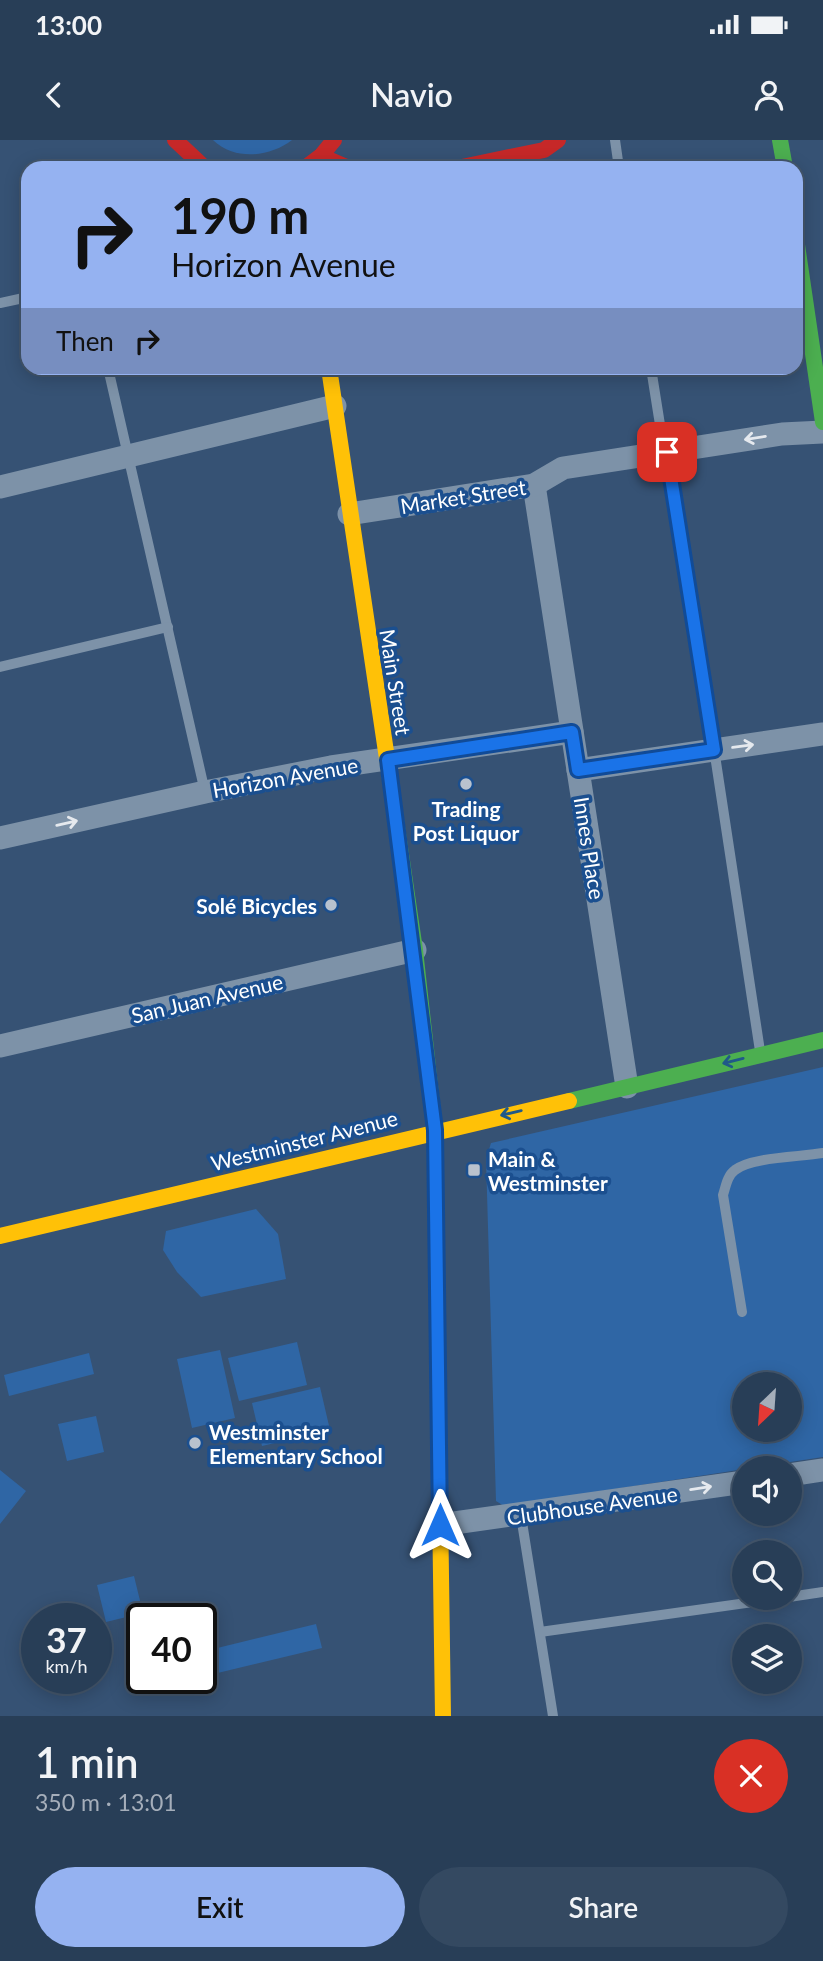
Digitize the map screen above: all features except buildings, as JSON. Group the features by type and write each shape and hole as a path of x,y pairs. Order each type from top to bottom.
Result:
{"street":[{"path":"175,140 198,161"},
{"path":"316,161 334,140"},
{"path":"491,161 544,150 558,140"},
{"path":"780,140 784,161"},
{"path":"803,261 809,282 823,422"},
{"name":"Main Street","path":"331,375 349,514 415,950 435,1130 443,1716"},
{"path":"0,487 335,405"},
{"name":"Market Street","path":"349,514 534,485 563,468 782,434 823,432"},
{"name":"Innes Place","path":"534,485 627,1087"},
{"name":"Horizon Avenue","path":"0,838 205,792 572,732"},
{"path":"578,770 823,734"},
{"name":"San Juan Avenue","path":"0,1046 415,950"},
{"name":"Westminster Avenue","path":"0,1236 435,1130 823,1040"},
{"path":"802,1473 823,1470"},
{"name":"Clubhouse Avenue","path":"440,1525 521,1516 732,1484"}],"lane":[{"path":"615,140 618,161"},
{"path":"0,303 21,298"},
{"path":"110,375 205,792"},
{"path":"651,375 660,431 667,452 761,1054"},
{"path":"0,667 168,627"},
{"path":"742,1312 723,1195 727,1180 733,1171 746,1164 823,1153"},
{"path":"521,1516 553,1716"},
{"path":"802,1595 823,1592"},
{"path":"540,1632 732,1605"}],"shaded area":[{"path":"213,140 292,140 263,153 242,154 222,147"},
{"path":"823,1067 823,1457 802,1460 802,1456 732,1456 732,1471 504,1506 496,1501 486,1159 491,1143"},
{"path":"256,1209 278,1234 286,1279 201,1297 177,1272 163,1250 166,1231"},
{"path":"297,1342 307,1385 239,1401 228,1358"},
{"path":"220,1350 235,1418 192,1428 177,1359"},
{"path":"89,1353 94,1374 9,1396 4,1375"},
{"path":"320,1387 330,1430 262,1446 252,1403"},
{"path":"96,1416 104,1452 67,1461 58,1424"},
{"path":"0,1470 26,1491 0,1524"},
{"path":"134,1576 141,1603 126,1603 126,1617 112,1621 112,1603 101,1603 97,1585"},
{"path":"316,1624 322,1648 217,1673 217,1648"}],"traffic: fast":[{"path":"780,140 784,161"},
{"path":"803,286 823,422"},
{"path":"389,772 415,950 435,1130 438,1365"},
{"path":"569,1101 823,1040"}],"traffic: slow":[{"path":"330,375 389,772"},
{"path":"0,1236 569,1101"},
{"path":"438,1365 443,1716"}],"traffic: jam":[{"path":"175,140 198,161"},
{"path":"314,161 334,140"},
{"path":"491,161 544,150 558,140"},
{"path":"321,156 333,161"}],"place":[{"name":"Trading Post Liquor","path":"466,784"},
{"name":"Solé Bicycles","path":"331,905"},
{"name":"Main & Westminster","path":"474,1170"},
{"name":"Westminster Elementary School","path":"195,1443"}],"route":[{"path":"440,1525 435,1130 415,950 388,760 572,732 578,770 714,750 667,452"}]}
